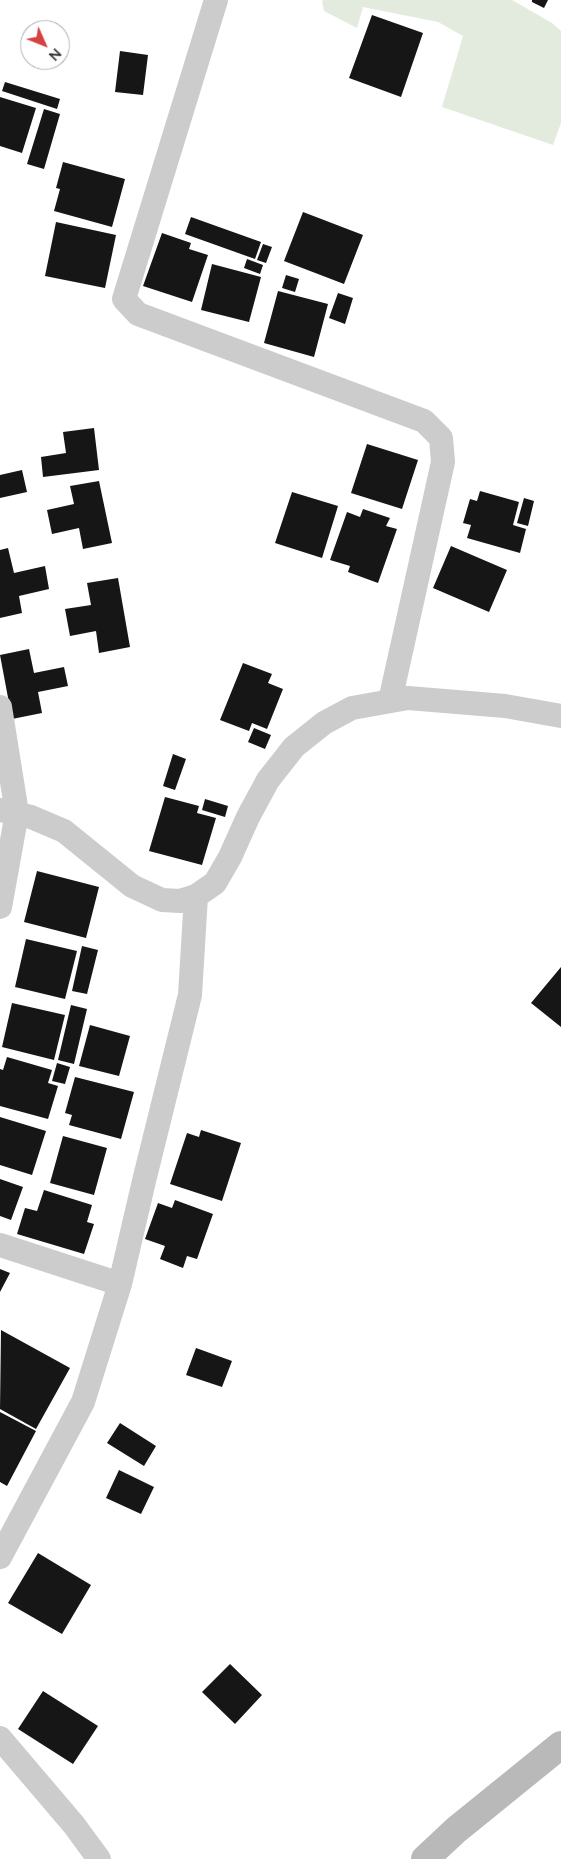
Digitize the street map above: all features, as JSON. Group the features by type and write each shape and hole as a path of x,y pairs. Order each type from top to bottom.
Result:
{"main road":[{"path":"425,1859 456,1830 561,1745"}],"street":[{"path":"216,0 124,299 138,314 424,421 442,438 443,462 390,701"},
{"path":"9,812 64,832 132,886 162,900 180,901 196,896 215,883 268,780 294,747 324,723 352,708 408,698 505,706 561,716"},
{"path":"0,707 9,812 0,907"},
{"path":"0,1557 83,1402 120,1284 190,995 196,896"},
{"path":"0,1245 120,1284"},
{"path":"0,1738 74,1825 99,1859"}],"shaded area":[{"path":"512,0 552,23 561,31 561,123 553,145 442,107 463,36 438,22 363,7 357,28 324,11 322,1"}],"building":[{"path":"532,0 548,0 544,8 532,2"},
{"path":"372,15 423,33 401,97 349,78"},
{"path":"120,51 148,55 143,95 115,92"},
{"path":"5,82 60,99 57,109 2,91"},
{"path":"0,97 36,108 22,153 0,146"},
{"path":"44,109 60,114 44,169 27,164"},
{"path":"63,162 125,179 112,227 54,211 60,189 56,188"},
{"path":"303,212 363,235 344,284 284,261"},
{"path":"191,217 261,242 255,259 185,234"},
{"path":"56,222 116,235 105,288 45,276"},
{"path":"162,233 191,243 189,249 208,255 192,302 143,286"},
{"path":"263,244 272,247 266,263 257,260"},
{"path":"247,259 263,265 260,274 244,268"},
{"path":"212,264 261,277 249,322 201,310"},
{"path":"286,275 299,279 295,292 282,288"},
{"path":"278,291 328,304 314,357 264,343"},
{"path":"338,293 353,298 345,324 329,318"},
{"path":"94,428 99,470 43,477 41,457 66,453 63,432"},
{"path":"367,444 418,460 402,509 351,493"},
{"path":"22,470 27,492 0,498 0,475"},
{"path":"99,481 112,543 83,549 79,528 52,534 47,510 74,504 70,486"},
{"path":"480,491 519,502 513,525 526,529 520,553 467,538 471,525 463,523 470,499 477,501"},
{"path":"292,492 338,506 322,558 275,543"},
{"path":"524,498 534,501 528,526 517,523"},
{"path":"363,509 390,518 386,526 397,529 378,583 348,572 350,566 330,560 347,512 360,517"},
{"path":"451,546 507,570 489,612 433,588"},
{"path":"8,548 14,573 45,566 49,589 19,596 22,613 0,618 0,550"},
{"path":"118,578 130,647 99,653 96,631 70,636 65,609 91,605 87,583"},
{"path":"29,649 34,673 64,667 68,686 38,692 42,713 12,719 0,655"},
{"path":"243,663 272,674 268,683 283,689 267,729 252,723 249,731 220,720"},
{"path":"254,728 271,735 265,749 248,742"},
{"path":"173,754 186,759 175,790 163,786"},
{"path":"165,797 199,806 197,813 216,818 202,865 149,851"},
{"path":"205,799 228,806 225,817 202,810"},
{"path":"37,871 99,887 86,938 24,922"},
{"path":"26,939 77,951 65,999 15,987"},
{"path":"82,946 98,950 87,994 72,991"},
{"path":"561,967 561,1027 531,1003"},
{"path":"12,1003 65,1015 54,1060 2,1047"},
{"path":"71,1005 87,1009 74,1064 58,1060"},
{"path":"90,1025 130,1036 119,1076 79,1066"},
{"path":"7,1057 52,1070 48,1083 58,1086 48,1119 0,1106 0,1069 3,1070"},
{"path":"57,1063 70,1067 65,1084 52,1081"},
{"path":"75,1077 134,1092 121,1139 69,1125 72,1115 65,1113"},
{"path":"0,1117 46,1131 32,1175 0,1165"},
{"path":"201,1130 241,1143 222,1201 170,1184 187,1133 199,1137"},
{"path":"63,1136 107,1148 94,1195 50,1183"},
{"path":"0,1179 23,1187 11,1220 0,1216"},
{"path":"44,1190 92,1205 87,1222 94,1224 84,1254 17,1234 25,1208 37,1211"},
{"path":"175,1200 213,1214 197,1259 187,1256 183,1268 160,1259 165,1246 145,1239 158,1203 172,1208"},
{"path":"0,1269 10,1273 0,1292"},
{"path":"1,1330 70,1368 36,1429 0,1409"},
{"path":"196,1348 232,1361 222,1387 186,1375"},
{"path":"0,1412 36,1431 7,1486 0,1482"},
{"path":"120,1423 156,1446 144,1466 107,1443"},
{"path":"119,1470 154,1487 141,1514 106,1498"},
{"path":"38,1553 91,1585 62,1634 8,1603"},
{"path":"230,1664 262,1695 235,1724 202,1692"},
{"path":"43,1691 98,1726 73,1764 18,1729"}]}
